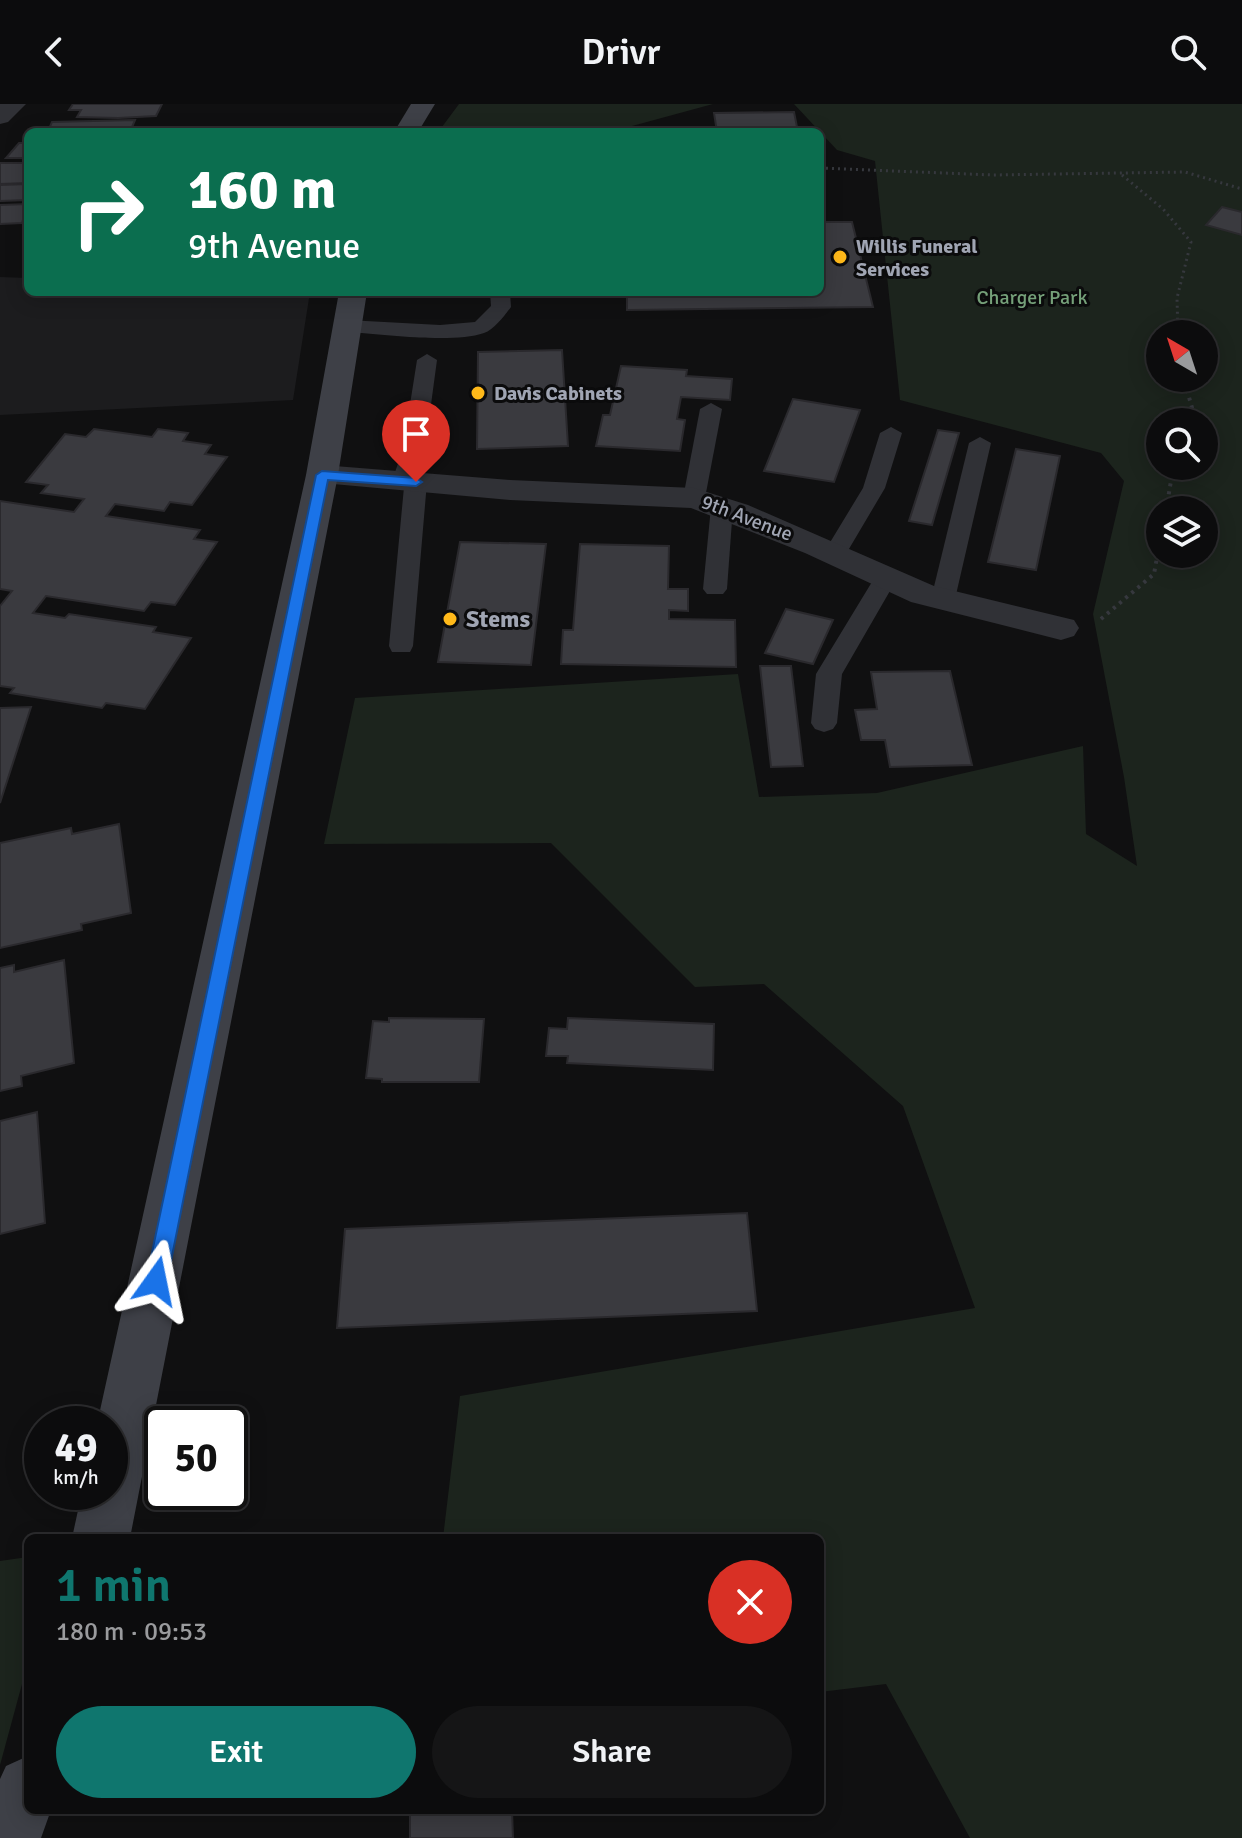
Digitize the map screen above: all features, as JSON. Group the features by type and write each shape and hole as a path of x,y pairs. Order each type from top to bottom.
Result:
{"main road":[{"path":"408,128 423,104"},
{"path":"102,1534 322,475 350,309"},
{"path":"9,1838 24,1799"}],"street":[{"path":"0,117 14,104"},
{"name":"9th Avenue","path":"322,475 708,503 835,554 923,594 1061,628"}],"lane":[{"path":"350,309 440,331 481,328 501,307 500,296"},
{"path":"401,646 409,482 427,360"},
{"path":"711,409 708,503 715,589"},
{"path":"835,554 874,488 891,433"},
{"path":"943,599 980,443"},
{"path":"824,723 829,674 886,577"}],"path":[{"path":"824,168 993,175 1185,172 1242,189"},
{"path":"1122,175 1163,209 1191,242 1177,298 1178,320"},
{"path":"1061,628 1087,631 1154,574 1155,568"}],"shaded area":[{"path":"0,277 24,278 24,296 309,296 293,400 0,415"}],"green space":[{"path":"459,104 713,104 625,128 441,128"},
{"name":"Charger Park","path":"794,104 1242,104 1242,1838 970,1838 886,1684 824,1692 824,1534 443,1534 460,1396 975,1308 903,1106 764,984 695,987 551,843 324,844 355,698 738,674 759,797 877,793 1083,746 1086,834 1137,866 1124,777 1093,614 1124,481 1101,453 900,400 875,161 837,150 824,136 824,128 816,128"},
{"path":"24,1558 24,1677 0,1765 0,1561"}],"building":[{"path":"73,104 162,104 156,116 118,118 77,117 81,110 69,110"},
{"path":"794,112 797,128 716,128 714,113"},
{"path":"135,120 132,128 49,128 52,122"},
{"path":"19,143 24,143 24,158 6,158"},
{"path":"0,163 24,163 24,183 0,184"},
{"path":"24,184 24,200 0,201 0,185"},
{"path":"24,204 22,223 0,224 0,205"},
{"path":"1222,207 1242,212 1242,235 1206,225"},
{"name":"Willis Funeral Services","path":"824,222 852,222 873,307 627,310 627,296 824,296"},
{"path":"562,350 568,446 477,449 478,352"},
{"path":"621,366 687,370 686,376 732,379 730,400 681,397 677,419 685,420 680,451 596,446 603,415 610,415"},
{"path":"793,399 860,410 834,482 764,471"},
{"path":"94,429 152,437 158,429 188,433 183,441 211,445 205,454 227,457 192,505 170,502 164,511 115,504 106,516 200,530 194,539 217,542 175,605 151,602 144,611 46,596 33,613 65,618 69,614 156,627 153,632 191,638 145,709 106,703 102,708 10,693 14,688 0,686 0,606 12,591 0,589 0,501 74,512 84,499 41,493 48,485 26,482 65,434 86,437"},
{"path":"938,430 959,433 932,525 909,521"},
{"path":"1016,449 1060,456 1036,570 988,562"},
{"path":"460,542 546,544 531,665 438,662"},
{"path":"580,544 669,546 668,589 688,589 688,611 669,610 669,619 735,620 736,667 561,664 563,630 573,630"},
{"path":"786,609 833,620 813,664 765,653"},
{"path":"760,666 791,666 803,766 771,767"},
{"path":"950,671 972,765 890,767 885,740 861,740 855,710 877,709 871,672"},
{"path":"31,707 0,803 0,708"},
{"path":"119,824 131,913 81,924 82,930 0,948 0,843 71,828 72,834"},
{"path":"64,960 74,1063 21,1076 22,1086 0,1091 0,968 14,965 14,972"},
{"path":"389,1018 484,1019 479,1082 382,1082 382,1079 366,1078 373,1021 389,1022"},
{"path":"568,1018 714,1024 713,1070 567,1063 568,1056 546,1056 549,1028 567,1029"},
{"path":"37,1112 45,1223 0,1234 0,1121"},
{"path":"747,1213 757,1311 337,1328 345,1229"},
{"path":"410,1814 512,1814 513,1838 410,1838"}],"place":[{"name":"Willis Funeral Services","path":"840,257"},
{"name":"Davis Cabinets","path":"478,393"},
{"name":"Stems","path":"450,619"}],"route":[{"path":"156,1281 322,475 416,482"}]}
